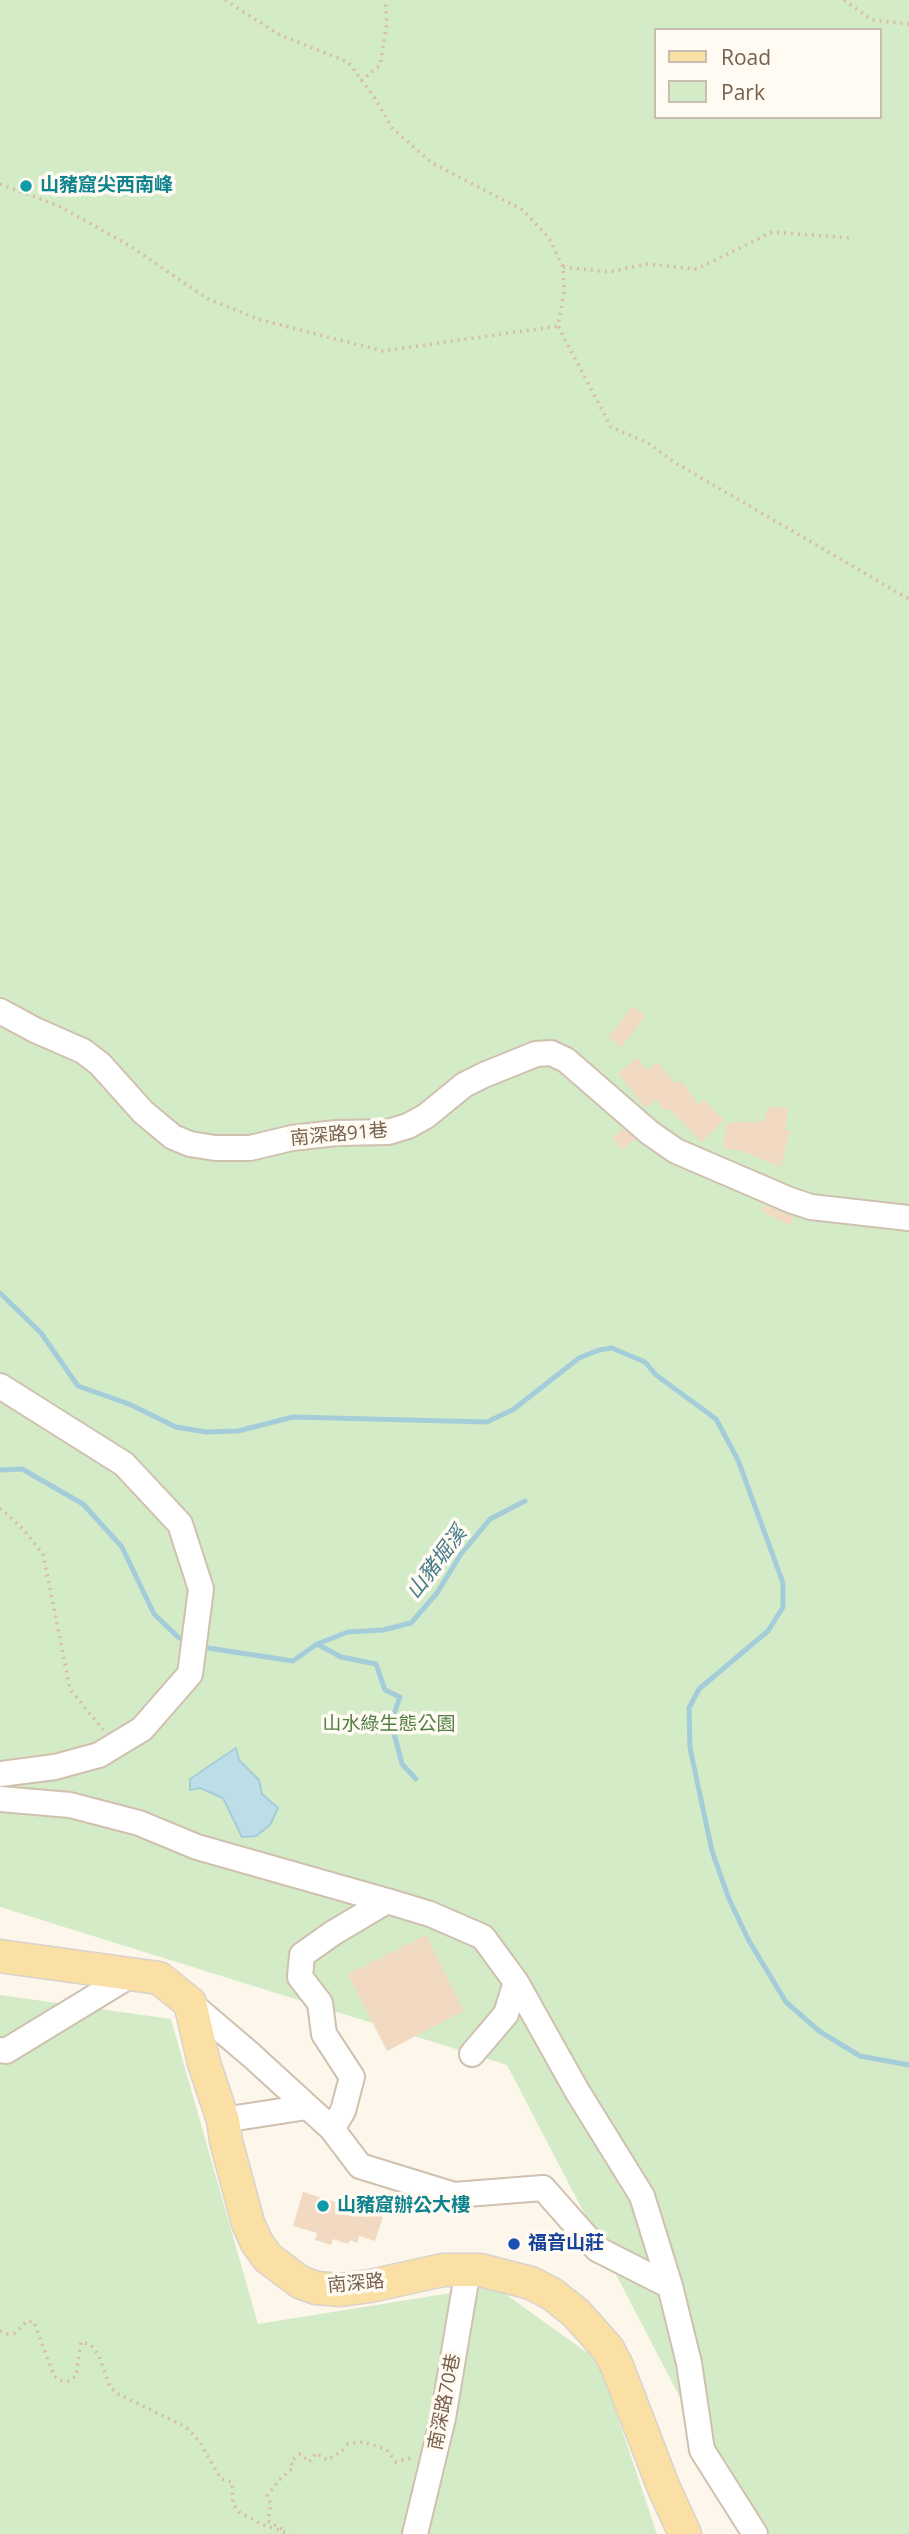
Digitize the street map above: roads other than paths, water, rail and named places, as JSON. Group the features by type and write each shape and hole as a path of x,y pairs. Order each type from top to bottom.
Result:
{"main road":[{"path":"0,1956 159,1978 190,2003"},
{"name":"南深路","path":"190,2003 248,2223 257,2243 268,2258 300,2282 316,2288 341,2290 443,2270 468,2269 504,2274 552,2294 596,2334 617,2366 663,2486 685,2534"}],"street":[{"name":"南深路91巷","path":"0,1011 83,1051 100,1064 143,1112 173,1137 190,1144 215,1148 250,1148 292,1138 325,1134 388,1132 408,1126 426,1116 464,1085 484,1075 536,1054 551,1053 566,1060 650,1133 676,1151 811,1207 909,1218"},
{"path":"0,1386 124,1464 180,1524 201,1589 190,1674 142,1729 99,1755 55,1768 0,1774"},
{"path":"0,1799 70,1805 139,1823 197,1847 430,1914 483,1937 516,1982 577,2091 642,2196 670,2286 689,2363 702,2450 755,2534"},
{"path":"332,2129 343,2110 352,2077 324,2034 320,2003 300,1977 302,1955 387,1901"},
{"path":"0,2050 6,2051 134,1973"},
{"path":"472,2054 506,2014 516,1982"},
{"path":"190,2003 332,2129 360,2166 454,2195 542,2189 597,2249 670,2286"},
{"path":"223,2120 307,2107"},
{"name":"南深路70巷","path":"415,2534 443,2418 468,2269"}],"water":[{"path":"236,1748 239,1760 259,1780 262,1794 278,1808 270,1825 256,1836 242,1837 223,1798 200,1788 190,1790 190,1779"}],"waterway":[{"path":"0,1293 41,1333 78,1386 129,1404 176,1427 206,1432 238,1431 293,1417 487,1422 514,1409 579,1358 612,1348 645,1362 656,1375 716,1419 738,1460 783,1583 783,1607 768,1631 699,1689 689,1708 690,1748 712,1851 729,1899 749,1941 786,2002 819,2031 860,2056 909,2065"},
{"name":"山豬堀溪","path":"0,1470 22,1469 83,1504 122,1547 154,1614 179,1638"},
{"name":"山豬堀溪","path":"208,1648 293,1661 317,1644 348,1632 383,1630 411,1623 437,1593 461,1554 490,1519 525,1501"},
{"path":"317,1644 341,1657 376,1664 385,1690 400,1697 391,1722 402,1764 416,1779"}],"place":[{"name":"山豬窟尖西南峰","path":"26,186"},
{"name":"山豬窟辦公大樓","path":"323,2206"},
{"name":"福音山莊","path":"514,2244"}],"park label":[{"name":"山水綠生態公園","path":"389,1725"}]}
